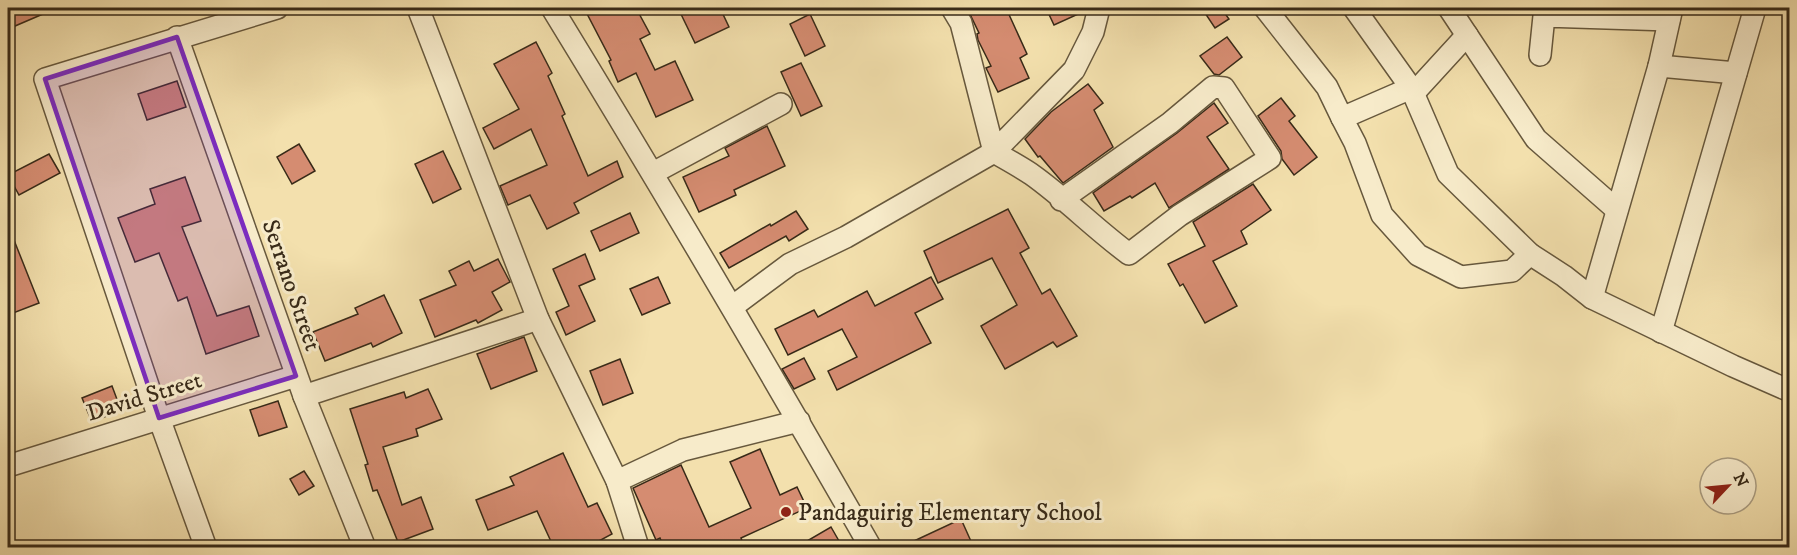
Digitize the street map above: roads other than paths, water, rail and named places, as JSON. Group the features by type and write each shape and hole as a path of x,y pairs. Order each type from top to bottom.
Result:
{"street":[{"path":"206,548 159,418 45,79 278,8"},
{"path":"417,8 538,319 617,481 637,544"},
{"path":"552,8 653,173 871,548"},
{"path":"952,8 961,23 994,152 1031,174 1061,200 1129,254 1180,215 1270,158 1224,88 1213,87 1170,123 1061,200"},
{"path":"732,307 790,264 846,237 994,152 1074,70 1093,32 1098,8"},
{"path":"1265,8 1327,87 1355,143 1382,215 1418,255 1461,277 1512,271 1530,254"},
{"path":"1354,8 1412,91 1448,174 1530,254 1592,298 1790,391"},
{"path":"1449,8 1536,139 1617,210"},
{"path":"1661,332 1755,8"},
{"path":"1540,55 1544,16 1671,14 1659,66 1592,298"},
{"path":"1342,118 1412,91 1467,35"},
{"name":"Serrano Street","path":"177,37 203,105 303,396 365,548"},
{"path":"1659,66 1736,73"},
{"path":"653,173 781,104"},
{"path":"303,396 538,319"},
{"name":"David Street","path":"8,466 296,376"},
{"path":"617,481 683,450 799,421"}],"place":[{"name":"Pandaguirig Elementary School","path":"786,512"}]}
